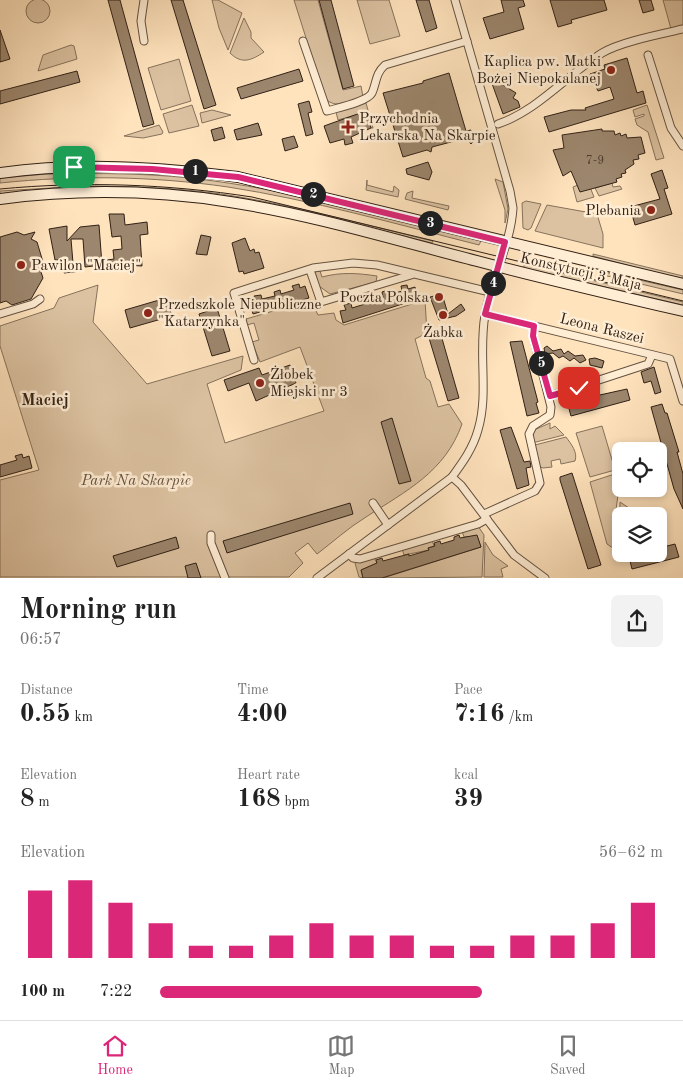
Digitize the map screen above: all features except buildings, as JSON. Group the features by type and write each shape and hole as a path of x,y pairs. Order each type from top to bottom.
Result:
{"street":[{"path":"144,0 141,21 144,41"},
{"path":"317,578 452,477 467,457 479,425 482,408 481,352 485,314 512,219 513,202 455,0"},
{"path":"498,124 511,120 608,50 683,29"},
{"path":"304,41 327,111 367,99 372,92 376,75 385,65 467,41"},
{"path":"648,55 671,128 683,146"},
{"name":"Konstytucji 3 Maja","path":"0,173 30,169 107,167 198,172 238,177 683,284"},
{"name":"Konstytucji 3 Maja","path":"0,199 84,192 151,194 230,202 327,222 683,311"},
{"path":"254,360 234,293 310,270 353,263 377,265 490,292"},
{"path":"310,270 321,302 413,274"},
{"path":"0,314 40,300"},
{"name":"Leona Raszei","path":"485,314 670,359 683,401"},
{"path":"349,554 353,558 360,559 478,524 485,516 538,487 539,476 528,434 533,426 550,415 550,396 533,336 534,326"},
{"path":"550,396 648,364 652,355"},
{"path":"452,477 485,516 514,555 545,578"},
{"path":"373,503 388,525"},
{"path":"211,535 212,547 225,578"}],"green space":[{"path":"38,-1 46,3 50,11 46,19 38,23 30,19 26,11 30,3"},
{"path":"212,0 218,0 242,13 228,50 219,28"},
{"path":"294,0 318,0 343,90 361,86 363,97 338,104 329,102 325,98"},
{"path":"357,0 389,0 400,36 370,44"},
{"path":"663,0 683,0 683,26 671,29"},
{"path":"244,18 251,32 251,38 264,52 247,60 234,57 230,53"},
{"path":"71,45 74,46 77,59 38,71 43,55"},
{"path":"179,59 191,101 161,110 148,68"},
{"path":"366,103 373,128 371,128 366,112 338,120 336,112"},
{"path":"192,105 199,126 169,133 163,114"},
{"path":"647,105 664,158 656,160 648,132 637,125 635,119 644,116 644,114 635,117 633,110"},
{"path":"212,110 231,115 202,123 200,113"},
{"path":"159,125 163,132 162,134 143,138 124,136"},
{"path":"47,174 152,175 193,178 248,186 348,207 481,241 479,245 259,192 200,183 86,178 0,183 0,178"},
{"path":"495,179 503,182 508,209 505,223 505,210"},
{"path":"367,180 367,185 393,192 394,186 399,190 398,197 366,190"},
{"path":"612,183 613,187 620,186 622,189 599,196 595,188"},
{"path":"578,185 590,187 594,197 577,202 573,187"},
{"path":"84,186 162,188 240,197 313,212 433,241 432,243 288,207 209,194 150,189 90,188 0,194 0,191"},
{"path":"413,191 412,198 449,206 448,210 405,199 407,193"},
{"path":"526,201 541,204 531,228 528,230 523,228 522,203"},
{"path":"547,205 597,214 603,234 603,248 535,231"},
{"path":"593,254 683,276 683,280 593,256"},
{"path":"525,264 683,302 683,305 523,268"},
{"path":"320,271 322,277 336,274 377,276 376,282 330,294 319,286 315,272"},
{"path":"600,271 683,290 683,294 599,274"},
{"name":"Park Na Skarpie","path":"98,285 93,322 147,384 243,356 241,370 207,384 225,443 324,411 300,347 260,362 252,342 259,340 254,323 247,325 246,319 311,300 318,315 334,313 336,320 344,325 425,300 427,333 415,339 426,378 430,381 438,407 449,404 462,424 455,441 435,468 423,479 353,526 317,554 308,543 295,553 303,563 289,577 0,577 0,480 39,470 0,346 0,326 54,308 59,298"},
{"path":"550,423 550,429 555,426 564,435 532,443 534,430"},
{"path":"602,426 612,460 612,471 590,477 576,433"},
{"path":"566,437 575,451 575,461 561,464 560,459 551,461 552,467 543,468 538,466 535,445"},
{"path":"612,475 612,497 618,497 616,507 612,507 612,547 607,544 590,482"},
{"path":"620,502 628,507 620,507"},
{"path":"478,526 484,535 482,577 383,578 481,547 477,536 464,537 462,531"},
{"path":"432,540 434,546 428,548 429,550 404,555 402,549"},
{"path":"485,542 493,555 508,566 501,569 503,577 484,577"},
{"path":"374,557 377,563 361,570 363,578 359,577 355,563"}],"tram line":[{"path":"0,189 63,185 126,185 189,189 252,197 683,301"}],"place":[{"name":"Kaplica pw. Matki Bożej Niepokalanej","path":"611,70"},
{"name":"Przychodnia Lekarska Na Skarpie","path":"348,127"},
{"name":"Plebania","path":"651,210"},
{"name":"Pawilon \"Maciej\"","path":"21,265"},
{"name":"Poczta Polska","path":"439,297"},
{"name":"Przedszkole Niepubliczne \"Katarzynka\"","path":"148,313"},
{"name":"Żabka","path":"443,315"},
{"name":"Żłobek Miejski nr 3","path":"260,383"}],"district":[{"name":"Maciej","path":"45,399"}],"route":[{"path":"74,167 152,169 238,177 505,242 485,314 534,326 533,336 550,396 579,388"}]}
